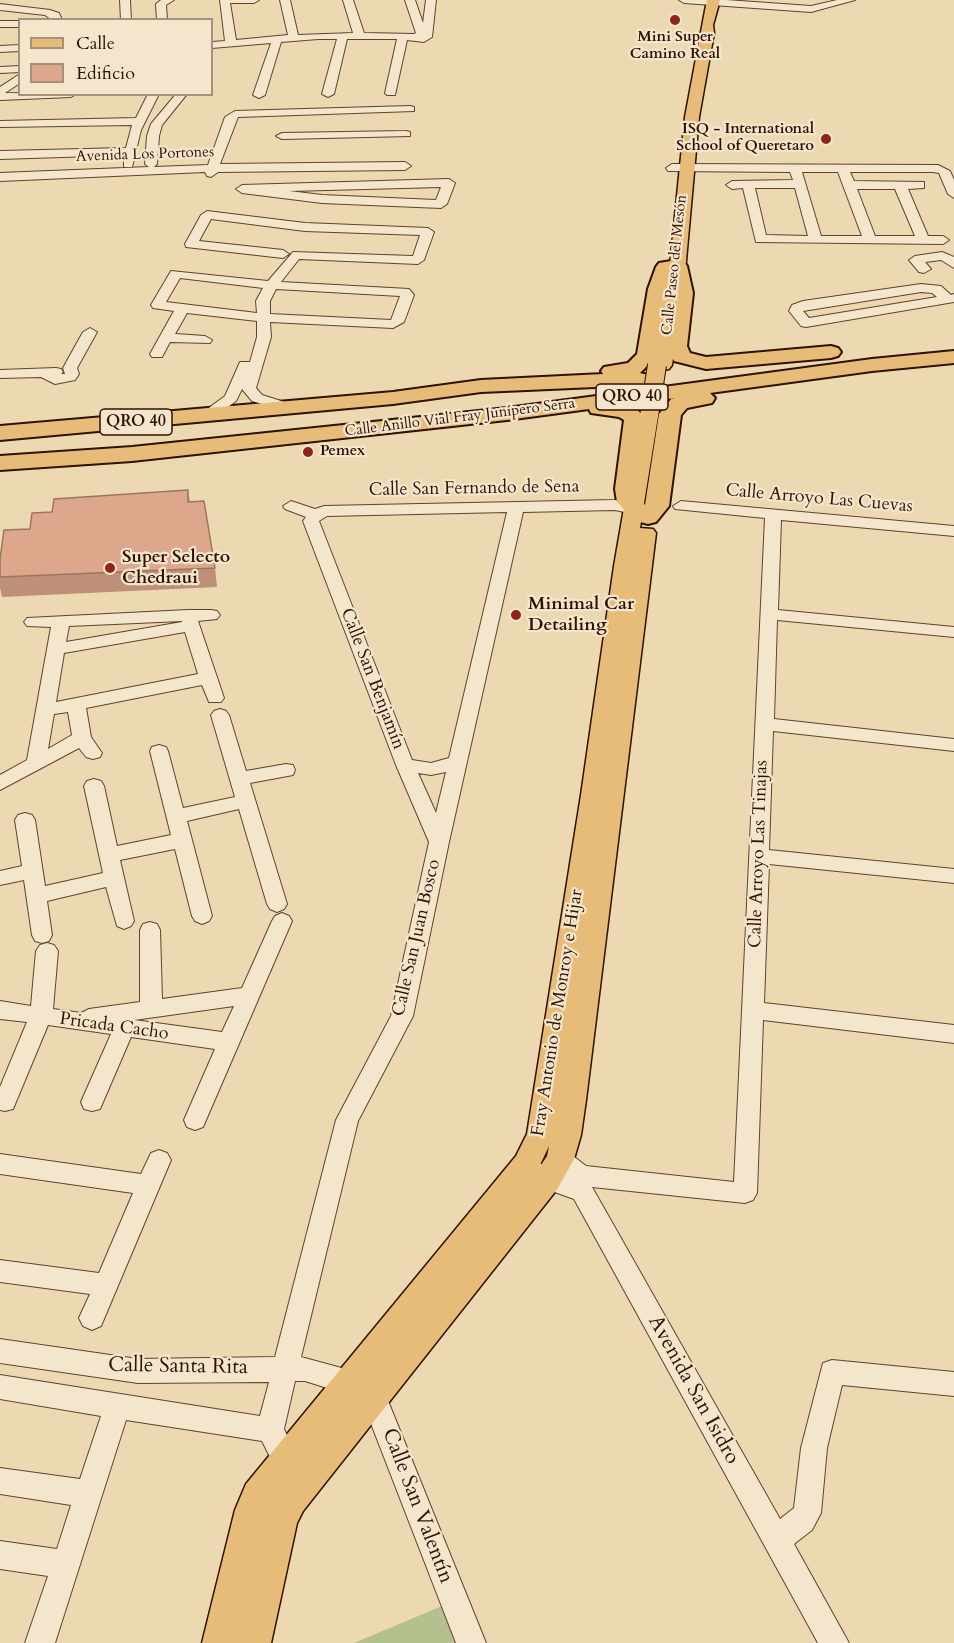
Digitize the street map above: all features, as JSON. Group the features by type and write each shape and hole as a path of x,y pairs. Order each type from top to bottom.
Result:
{"highway":[{"path":"661,362 647,356 658,289 672,266"},
{"path":"661,362 677,346 683,308 683,293 672,266"},
{"path":"481,386 614,371 661,362 706,363 928,344 954,339"},
{"name":"Calle Anillo Vial Fray Junípero Serra","path":"0,433 393,398 481,386 645,379 954,349"},
{"path":"729,370 825,353"},
{"name":"Calle Anillo Vial Fray Junípero Serra","path":"0,463 132,454 507,414 861,366 954,357"},
{"path":"507,414 602,408 630,413 636,421 626,489 629,502 640,508 657,506 670,414 680,403 925,360"},
{"path":"339,432 355,424 484,410 493,402 488,396 472,394 393,398"}],"main road":[{"name":"Calle Paseo del Mesón","path":"672,266 675,176 693,76 708,33 706,28 713,1"},
{"name":"Calle Paseo del Mesón","path":"672,266 675,176"},
{"path":"640,508 661,362"},
{"name":"Fray Antonio de Monroy e Hijar","path":"220,1643 252,1510 258,1496 286,1460 361,1389 545,1168 567,1135 560,1098 640,508"},
{"name":"Fray Antonio de Monroy e Hijar","path":"253,1643 285,1509 361,1389"}],"street":[{"path":"125,0 126,18"},
{"path":"162,18 161,4 169,0"},
{"path":"225,0 231,44"},
{"path":"231,0 254,0"},
{"path":"285,0 294,38"},
{"path":"348,0 359,35"},
{"path":"410,0 422,34 421,38"},
{"path":"213,45 294,38 402,39 427,37 431,0"},
{"path":"684,0 811,9 850,0"},
{"path":"0,8 46,12 55,15 56,18"},
{"path":"0,24 18,24"},
{"path":"213,50 359,35 421,38"},
{"path":"328,94 342,39"},
{"path":"391,93 402,39"},
{"path":"259,95 276,43"},
{"path":"0,49 18,48"},
{"path":"0,70 18,69"},
{"path":"0,94 18,79"},
{"path":"0,94 18,94"},
{"path":"123,172 136,129 153,96"},
{"path":"151,164 153,133 160,119 180,96"},
{"path":"212,171 231,117 243,113 410,109"},
{"path":"277,152 289,112"},
{"path":"0,124 136,129 153,133"},
{"path":"277,152 338,150 406,134"},
{"path":"277,152 338,150 405,166"},
{"path":"0,154 130,151"},
{"name":"Avenida Los Portones","path":"0,177 123,172 166,174 235,169 277,152"},
{"path":"123,172 137,163 151,164 166,174"},
{"path":"675,176 795,168 934,168 944,171 952,187"},
{"path":"795,168 816,240"},
{"path":"843,168 870,240"},
{"name":"Avenida Los Portones","path":"0,183 123,172"},
{"path":"329,185 242,189 314,213 428,232 418,260 290,256 191,244 207,215 314,213 441,204 449,183 329,185"},
{"path":"732,185 800,184"},
{"path":"850,184 920,185"},
{"path":"289,408 262,400 249,388 257,318 266,285 290,256 329,185"},
{"path":"748,185 762,239 949,240"},
{"path":"900,185 922,239"},
{"path":"924,269 915,260 942,256 954,264"},
{"path":"176,274 266,285 404,292 407,295 396,324 257,318 182,309 158,305 176,274"},
{"path":"921,288 936,289 951,298 806,322 796,311 803,305 921,288"},
{"path":"157,354 182,309"},
{"path":"0,374 45,373 52,379 61,380 72,375 70,368 90,332"},
{"path":"166,338 205,340"},
{"path":"207,416 233,394 251,361"},
{"path":"233,394 252,393"},
{"name":"Calle San Fernando de Sena","path":"315,515 324,511 615,505 640,508"},
{"path":"291,506 315,515"},
{"name":"Calle Arroyo Las Cuevas","path":"681,506 954,531"},
{"name":"Calle San Juan Bosco","path":"270,1430 347,1120 402,1016 439,842 516,507"},
{"name":"Calle San Benjamín","path":"315,515 311,521 405,765 439,842"},
{"name":"Calle Arroyo Las Tinajas","path":"582,1184 745,1193 773,515"},
{"path":"769,614 954,632"},
{"path":"56,649 211,615"},
{"path":"33,622 189,620"},
{"path":"189,620 279,912 249,995 195,1120"},
{"path":"36,763 61,621"},
{"path":"46,710 213,694"},
{"path":"0,783 36,763 88,745 76,707"},
{"path":"764,724 954,745"},
{"path":"159,751 202,916"},
{"path":"405,765 431,769 458,762"},
{"path":"239,779 286,770"},
{"path":"94,786 124,921"},
{"path":"176,816 246,801"},
{"path":"4,1102 41,1016 44,943 25,820"},
{"path":"0,878 34,883 112,866 183,840"},
{"path":"759,856 954,876"},
{"path":"150,930 151,1009"},
{"path":"68,1021 249,995"},
{"name":"Pricada Cacho","path":"0,1010 229,1042"},
{"path":"753,1010 954,1034"},
{"path":"92,1102 124,1029"},
{"path":"92,1318 159,1160"},
{"path":"0,1164 148,1185"},
{"path":"545,1168 582,1184"},
{"name":"Avenida San Isidro","path":"582,1184 834,1643"},
{"path":"0,1271 105,1285"},
{"name":"Calle Santa Rita","path":"0,1351 138,1371 305,1369 361,1389"},
{"path":"777,1539 802,1520 807,1513 814,1448 832,1372 954,1384"},
{"name":"Calle Santa Rita","path":"0,1388 118,1404 270,1430"},
{"name":"Calle San Valentín","path":"361,1389 471,1643"},
{"path":"40,1643 118,1404"},
{"path":"270,1430 286,1460"},
{"path":"0,1481 87,1494"},
{"path":"0,1555 65,1564"}],"green space":[{"path":"442,1606 456,1643 354,1643"}],"building":[{"name":"Super Selecto Chedraui","path":"188,490 188,502 204,501 215,568 0,577 4,530 30,529 32,513 52,512 54,499"}],"place":[{"name":"Mini Super Camino Real","path":"675,20"},
{"name":"ISQ - International School of Queretaro","path":"826,139"},
{"name":"Pemex","path":"308,452"},
{"name":"Super Selecto Chedraui","path":"110,568"},
{"name":"Minimal Car Detailing","path":"516,615"}]}
